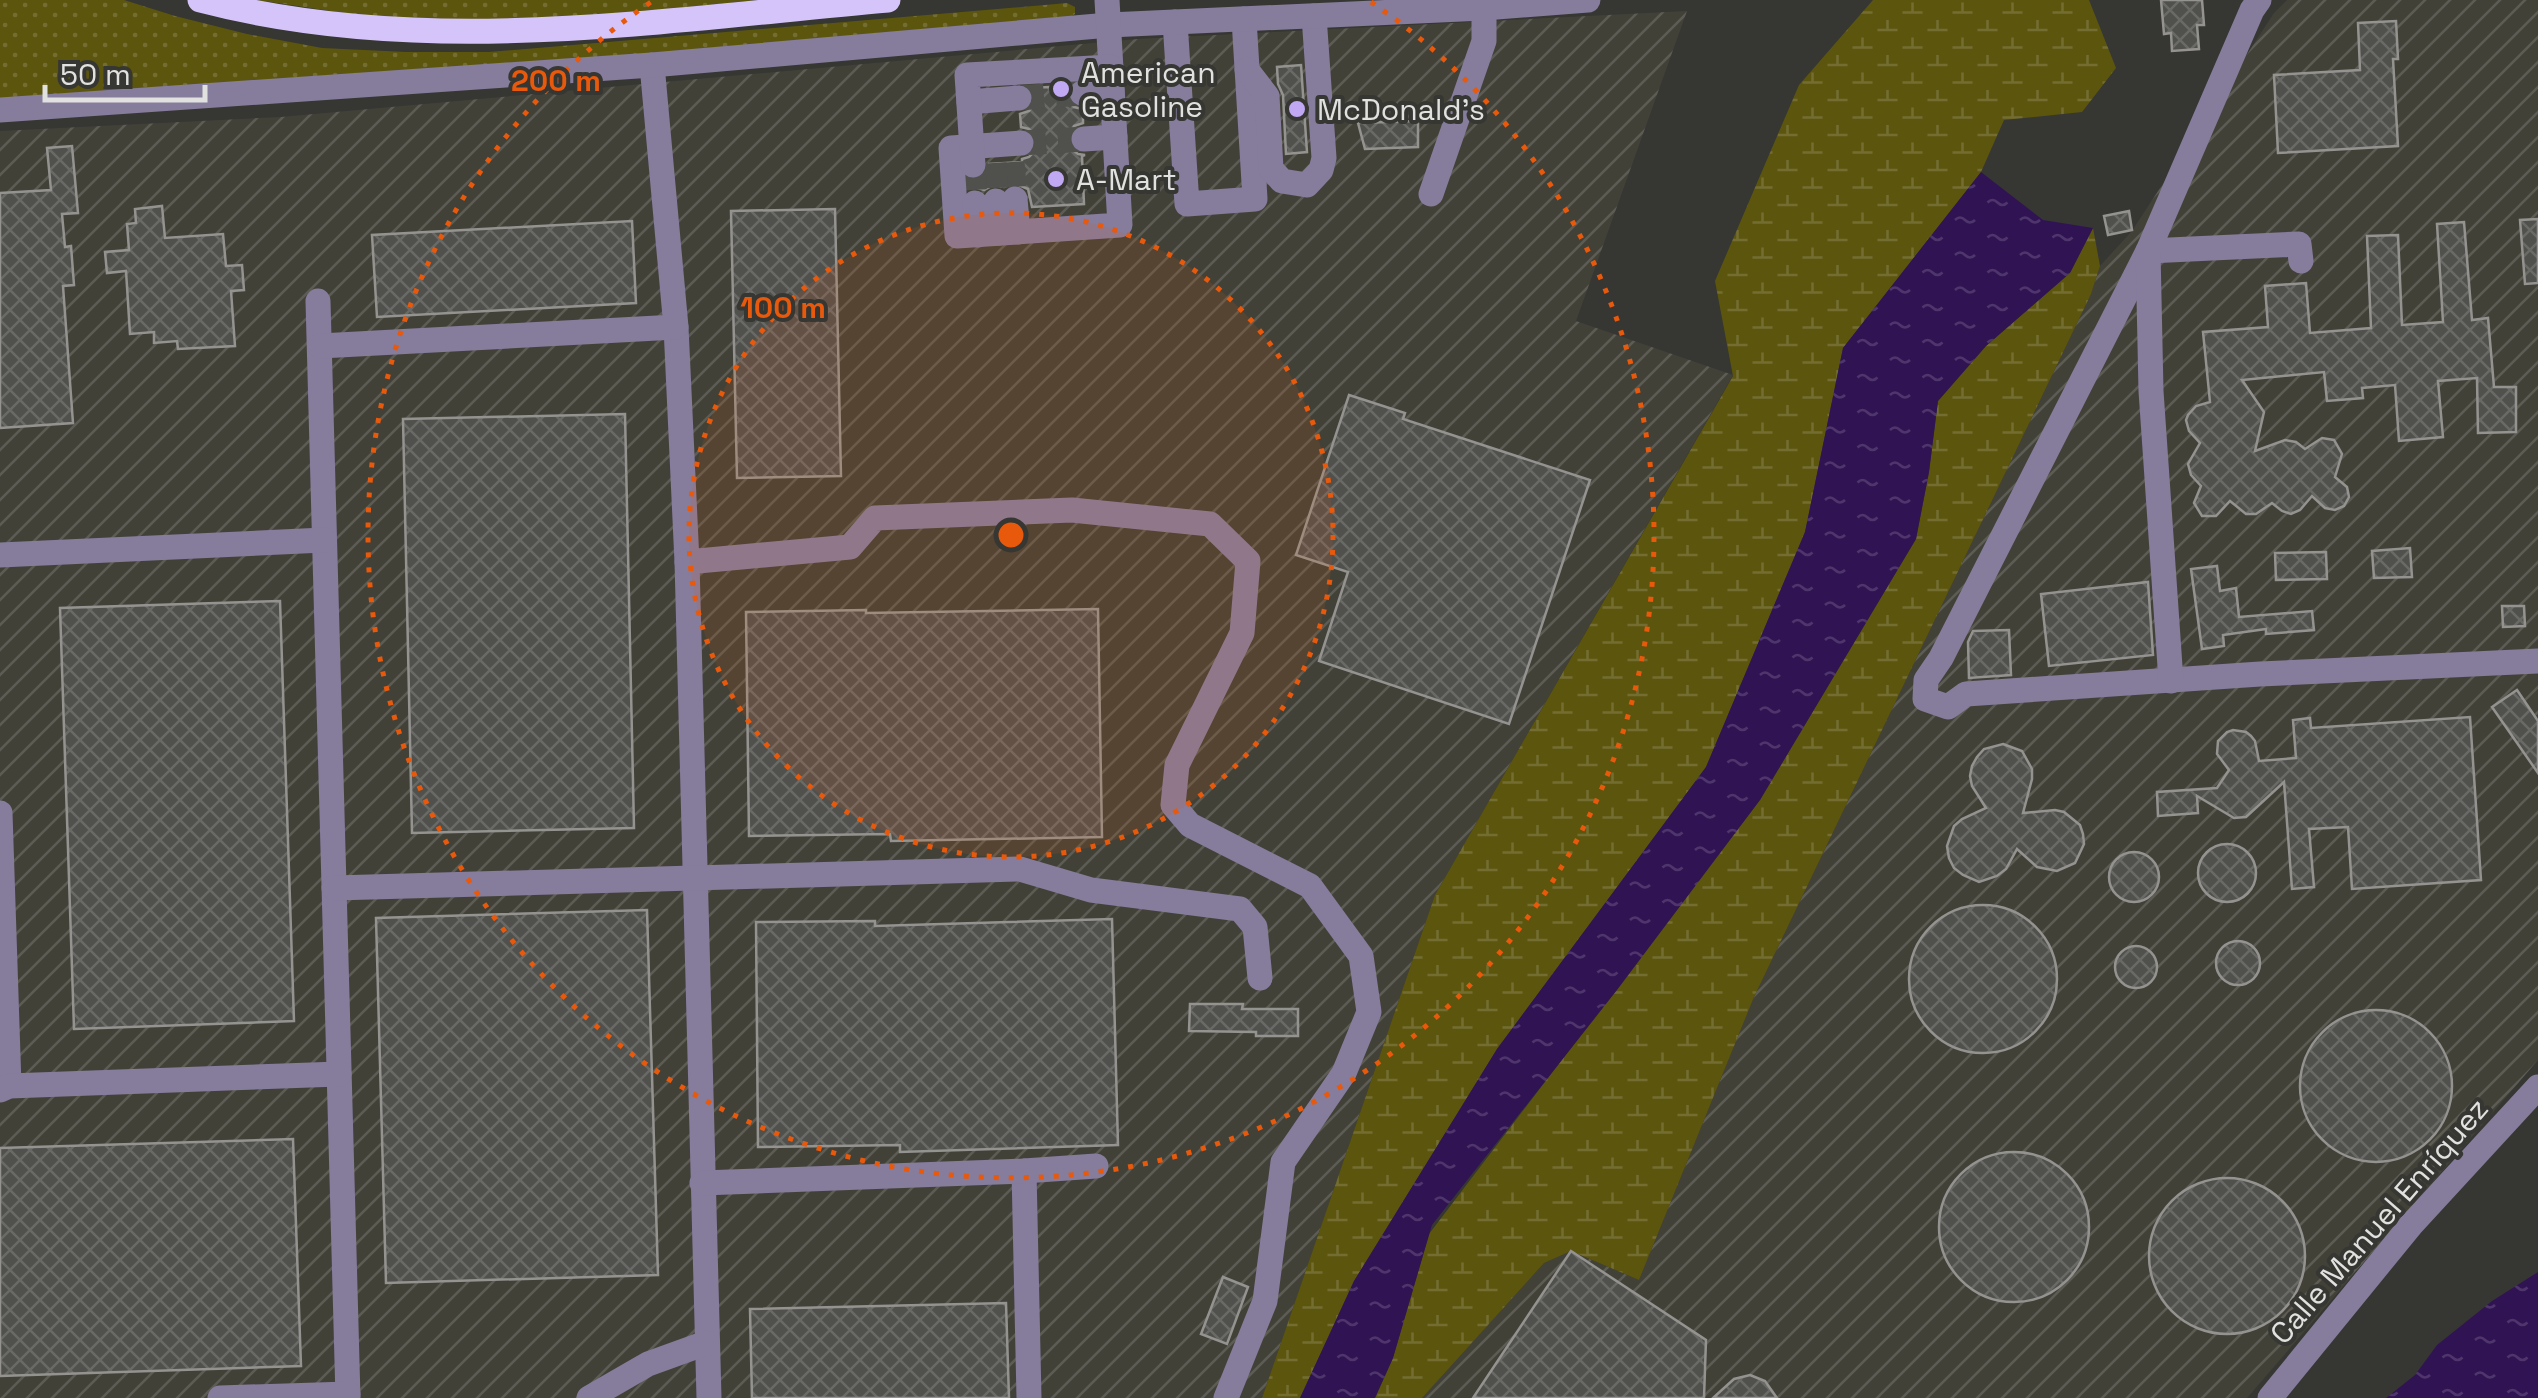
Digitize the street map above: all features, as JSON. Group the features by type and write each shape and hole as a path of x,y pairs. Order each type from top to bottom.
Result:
{"main road":[{"path":"200,0 282,19 394,30 506,33 888,0"}],"street":[{"path":"0,110 652,65 964,37 1108,12 1175,22 1588,0"},
{"path":"2255,3 2148,251 1926,680 1925,699 1948,707 1966,694 2538,661"},
{"path":"1431,194 1484,41 1484,8"},
{"path":"964,37 969,102 997,153 951,148 957,236 1120,225 1108,12"},
{"path":"1247,70 1267,96 1271,169 1282,181 1307,185 1316,177 1324,158 1314,16"},
{"path":"1175,22 1187,204 1255,199 1244,18"},
{"path":"652,65 676,328 687,562 708,1398"},
{"path":"967,75 1112,79"},
{"path":"1082,93 1112,79"},
{"path":"969,102 1019,98"},
{"path":"1084,139 1115,138"},
{"path":"998,233 996,201 998,233"},
{"path":"2148,251 2299,244 2301,260"},
{"path":"2148,251 2151,391 2171,681"},
{"path":"220,1398 348,1396 318,301"},
{"path":"320,346 676,328"},
{"path":"687,562 850,547 876,518 1072,510 1210,524 1248,561 1242,633 1177,765 1173,805 1190,825 1310,886 1360,956 1369,1012 1344,1073 1283,1162 1265,1301 1226,1398"},
{"path":"0,555 324,540"},
{"path":"0,813 5,1088 339,1074"},
{"path":"334,888 1020,868 1092,890 1240,910 1255,927 1260,978"},
{"name":"Calle Manuel Enríquez","path":"2270,1398 2411,1225 2538,1087"},
{"path":"702,1183 1096,1166"},
{"path":"1024,1171 1029,1398"},
{"path":"589,1398 648,1364 706,1343"}],"shaded area":[{"path":"2287,0 2538,0 2538,1060 2247,1398 1422,1398 1544,1263 1571,1251 1639,1280 1754,997 2091,294 2100,266 2132,231 2274,13"},
{"path":"1687,11 1576,321 1733,375 1435,895 1262,1398 0,1398 0,131 281,117 1138,39"}],"green space":[{"path":"0,0 124,0 247,34 322,48 406,52 489,52 1067,3 1075,7 1075,14 1067,19 683,51 0,99"},
{"path":"256,0 757,0 624,14 449,22 358,15"},
{"path":"1873,0 2089,0 2116,68 2082,112 2004,120 1981,172 1843,348 1805,532 1706,767 1497,1049 1354,1281 1300,1398 1262,1398 1435,895 1733,376 1715,281 1799,85"},
{"path":"2093,228 2100,266 2091,294 1754,997 1639,1280 1571,1251 1544,1263 1422,1398 1375,1398 1393,1358 1429,1234 1760,800 1916,539 1938,401 1986,346 2070,273"}],"water":[{"path":"1981,172 2043,220 2093,228 2070,273 1986,346 1938,401 1916,539 1760,800 1432,1225 1393,1358 1375,1398 1300,1398 1354,1281 1497,1049 1706,767 1805,532 1843,348"},
{"path":"2538,1272 2538,1398 2386,1398 2415,1375 2437,1345 2492,1301"}],"building":[{"path":"2161,0 2202,0 2204,25 2197,25 2199,49 2172,51 2171,33 2164,34"},
{"path":"2396,21 2398,59 2393,59 2398,146 2278,153 2274,75 2360,70 2358,23"},
{"name":"McDonald's","path":"1301,65 1307,152 1286,154 1283,95 1277,67"},
{"path":"1068,86 1068,101 1083,109 1083,123 1074,126 1068,139 1071,149 1085,155 1084,204 1032,207 1028,189 1014,183 984,190 970,188 970,180 983,178 989,164 1022,162 1035,151 1035,135 1021,127 1020,114 1034,104 1031,88"},
{"path":"1418,121 1418,147 1365,149 1358,123"},
{"path":"72,146 78,213 62,214 65,247 71,246 74,285 63,286 73,423 0,428 0,193 51,190 47,148"},
{"path":"162,206 165,238 223,234 226,266 242,265 244,290 231,291 235,346 178,349 177,341 154,343 154,332 130,334 126,271 107,273 105,252 129,250 127,224 136,223 135,209"},
{"path":"835,209 841,476 737,478 731,211"},
{"path":"2129,211 2132,230 2108,235 2104,216"},
{"path":"2538,219 2538,283 2525,284 2520,220"},
{"path":"632,221 636,303 377,317 372,235"},
{"path":"2464,222 2472,320 2488,318 2494,387 2516,387 2516,432 2478,433 2477,378 2438,381 2443,437 2399,441 2395,385 2362,388 2363,398 2327,401 2324,372 2242,380 2264,412 2255,451 2285,440 2305,449 2322,438 2334,440 2342,454 2335,477 2347,487 2349,497 2344,506 2335,510 2325,508 2312,496 2291,514 2272,503 2256,514 2246,514 2230,501 2216,516 2202,516 2194,503 2201,486 2191,475 2188,464 2200,443 2189,431 2186,420 2196,406 2210,402 2203,332 2268,327 2265,286 2306,283 2310,333 2371,328 2367,236 2398,235 2402,325 2443,322 2437,224"},
{"path":"1349,395 1405,413 1403,419 1590,480 1509,724 1319,661 1348,572 1296,555"},
{"path":"625,414 634,828 412,833 403,419"},
{"path":"2410,548 2412,577 2374,578 2372,551"},
{"path":"2326,552 2327,579 2276,580 2275,553"},
{"path":"2217,566 2220,591 2236,588 2239,617 2312,611 2314,630 2266,634 2266,629 2223,635 2224,646 2202,649 2191,569"},
{"path":"2148,582 2153,655 2049,666 2041,594"},
{"path":"280,601 294,1021 74,1029 60,608"},
{"path":"2502,606 2524,606 2525,626 2503,627"},
{"path":"1098,609 1102,837 891,841 890,834 749,836 746,612"},
{"path":"2009,630 2011,675 1969,678 1968,642 1973,631"},
{"path":"2517,690 2538,721 2538,773 2492,707"},
{"path":"2470,717 2481,880 2352,889 2348,827 2309,829 2314,887 2292,889 2284,782 2246,817 2234,818 2197,796 2198,813 2158,816 2157,792 2217,788 2229,770 2217,754 2218,741 2233,730 2251,736 2259,761 2296,758 2293,720 2310,718 2311,728"},
{"path":"2003,744 2022,751 2032,769 2023,813 2064,812 2080,825 2084,844 2075,863 2057,871 2037,867 2017,849 2006,869 1979,882 1954,868 1947,846 1954,826 1986,808 1972,786 1972,766 1984,749"},
{"path":"2227,844 2247,853 2256,873 2247,893 2227,902 2207,893 2198,873 2207,853"},
{"path":"2134,852 2152,859 2159,877 2152,895 2134,902 2116,895 2109,877 2116,859"},
{"path":"1983,905 2011,911 2035,927 2051,951 2057,979 2051,1007 2035,1031 2011,1047 1983,1053 1955,1047 1931,1031 1915,1007 1909,979 1915,951 1931,927 1955,911"},
{"path":"647,910 658,1275 386,1283 376,918"},
{"path":"1112,919 1118,1145 900,1152 900,1145 758,1147 756,922 875,921 875,926"},
{"path":"2238,941 2254,947 2260,963 2254,979 2238,985 2222,979 2216,963 2222,947"},
{"path":"2136,946 2151,952 2157,967 2151,982 2136,988 2121,982 2115,967 2121,952"},
{"path":"1190,1004 1298,1009 1298,1036 1189,1031"},
{"path":"2376,1010 2405,1015 2430,1032 2447,1057 2452,1086 2447,1115 2430,1140 2405,1157 2376,1162 2347,1157 2322,1140 2305,1115 2300,1086 2305,1057 2322,1032 2347,1015"},
{"path":"293,1139 301,1366 0,1376 0,1148"},
{"path":"2014,1152 2043,1158 2067,1174 2083,1198 2089,1227 2083,1256 2067,1280 2043,1296 2014,1302 1985,1296 1961,1280 1945,1256 1939,1227 1945,1198 1961,1174 1985,1158"},
{"path":"2227,1178 2257,1184 2282,1201 2299,1226 2305,1256 2299,1286 2282,1311 2257,1328 2227,1334 2197,1328 2172,1311 2155,1286 2149,1256 2155,1226 2172,1201 2197,1184"},
{"path":"1571,1251 1706,1340 1704,1398 1473,1398"},
{"path":"1223,1277 1248,1287 1227,1344 1201,1334"},
{"path":"1006,1303 1009,1398 752,1398 750,1309"},
{"path":"1750,1375 1765,1381 1777,1398 1713,1398 1734,1379"}],"tunnel":[{"path":"1019,98 1082,93"},
{"path":"1021,143 1084,139"},
{"path":"1012,162 1015,199"},
{"path":"994,163 996,201"},
{"path":"973,165 975,203"}],"place":[{"name":"American Gasoline","path":"1061,89"},
{"name":"McDonald's","path":"1297,109"},
{"name":"A-Mart","path":"1056,179"}]}
